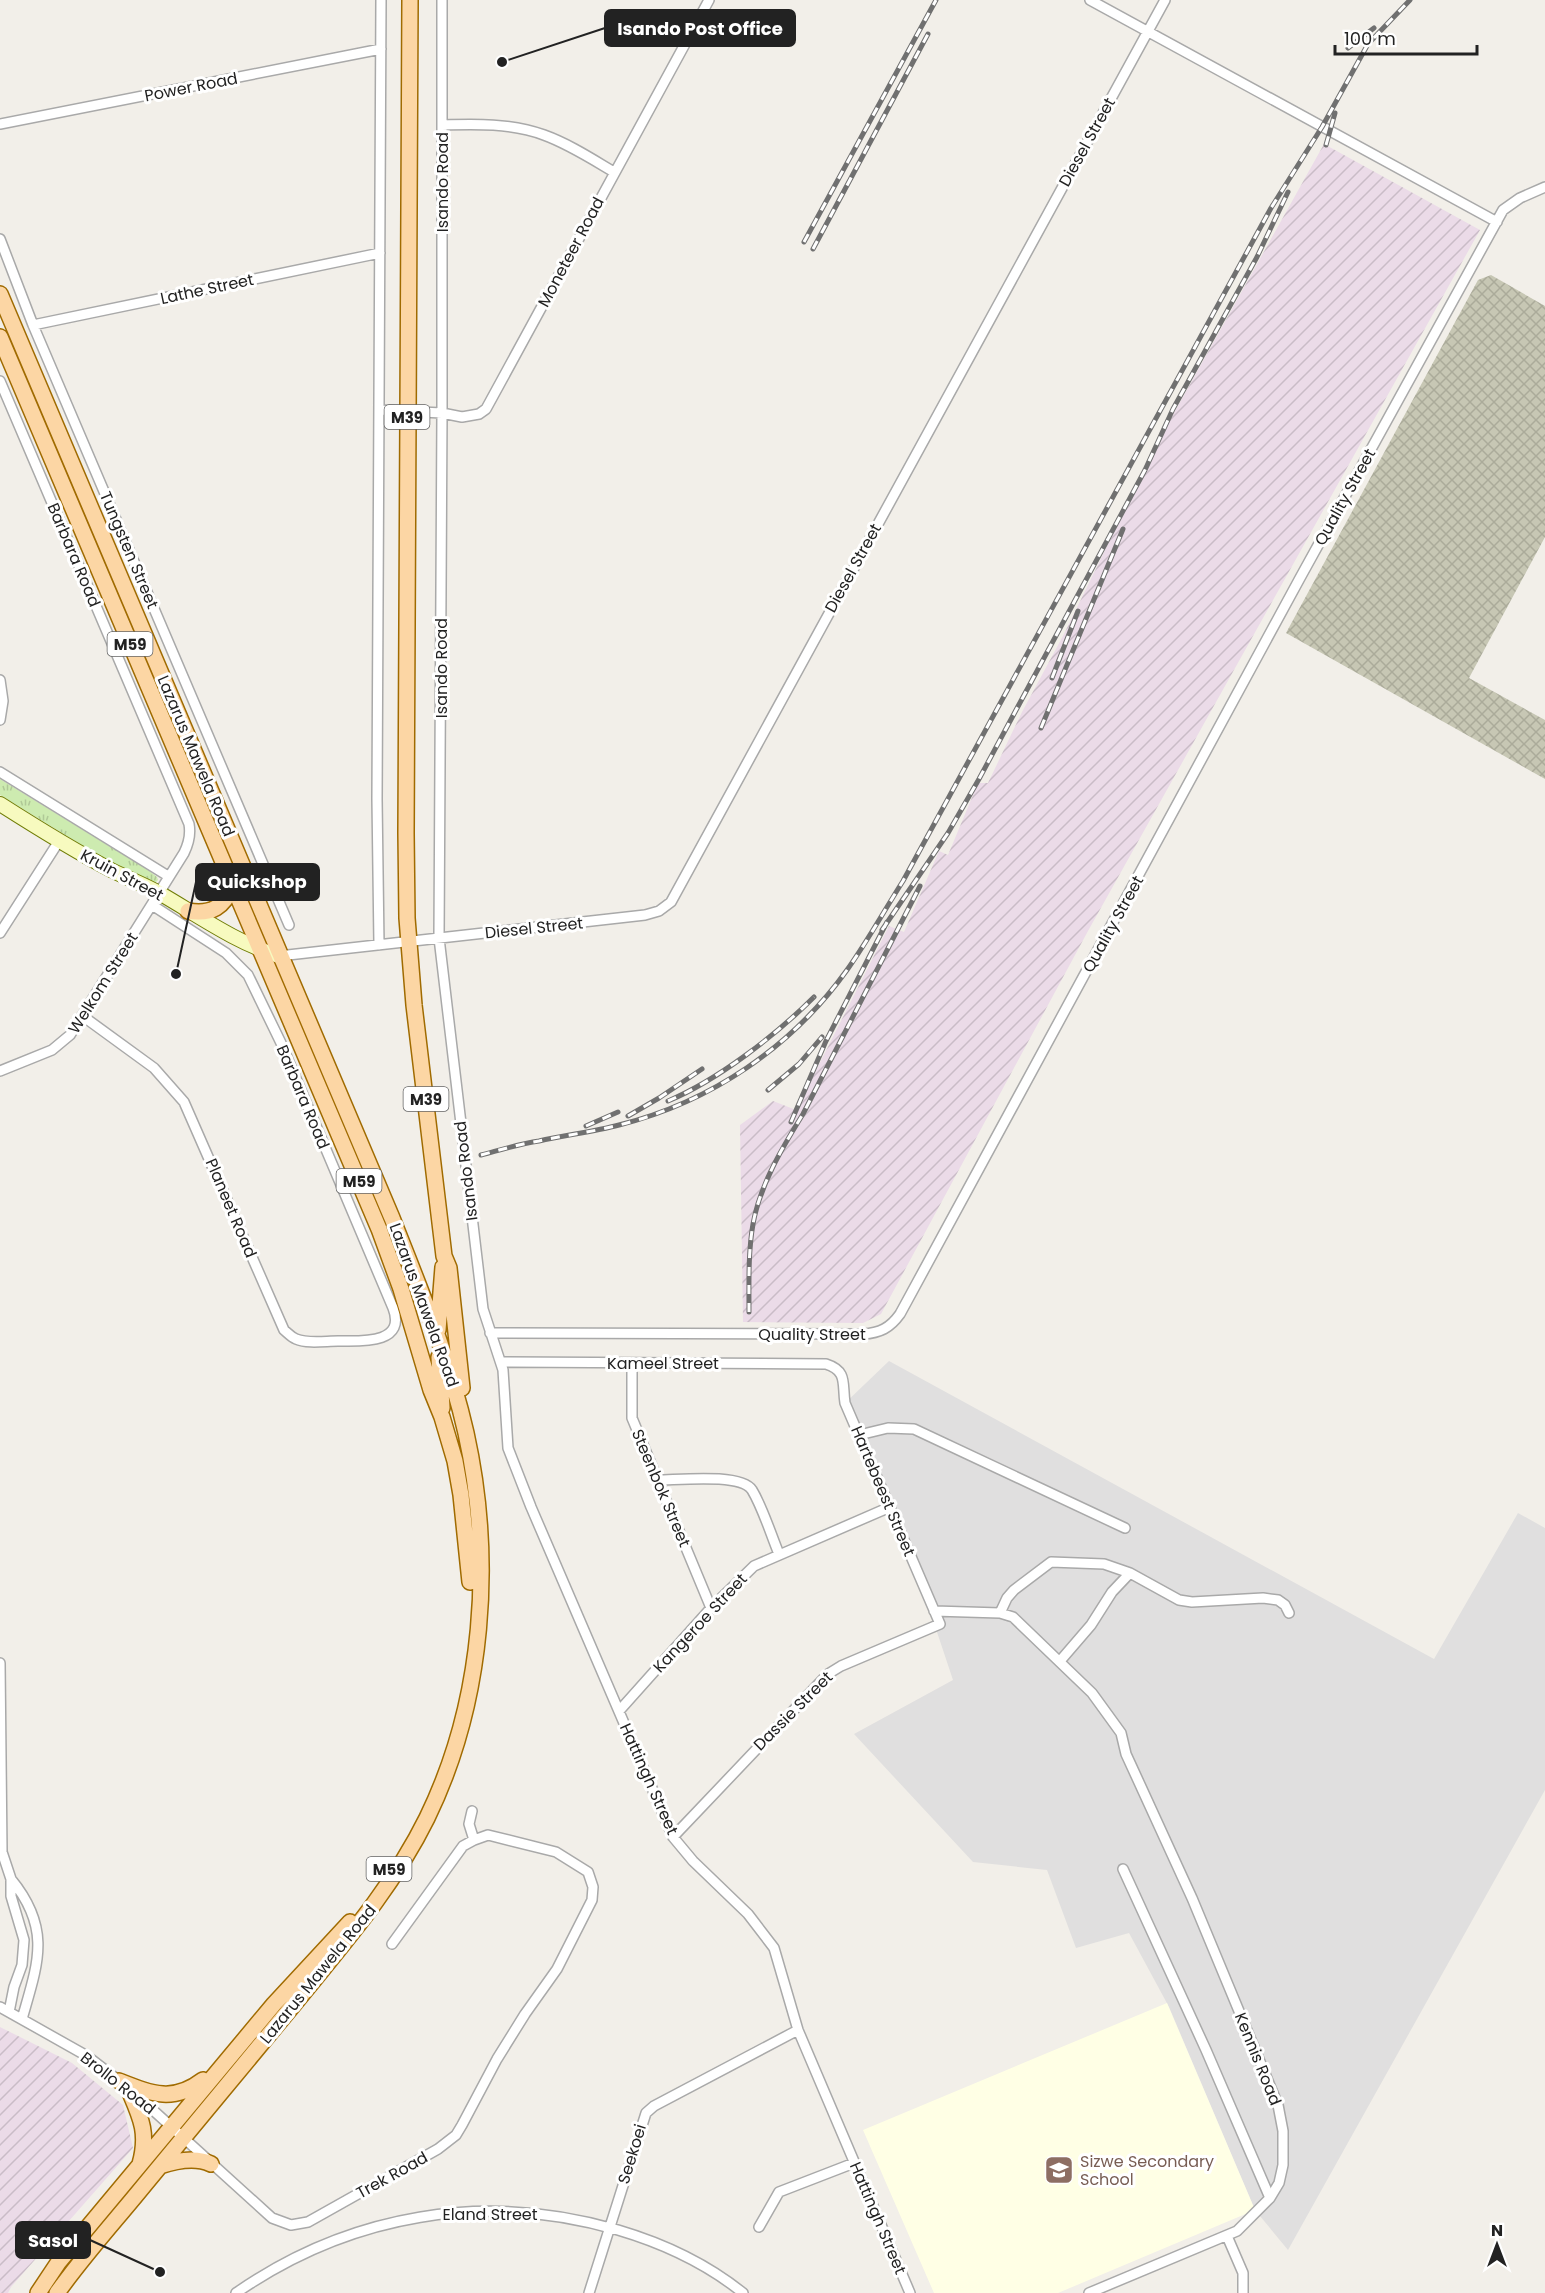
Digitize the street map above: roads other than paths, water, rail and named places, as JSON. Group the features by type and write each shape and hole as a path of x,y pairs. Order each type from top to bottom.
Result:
{"main road":[{"name":"Isando Road","path":"410,0 406,833 409,941 414,1005 444,1256 438,1334"},
{"name":"Lazarus Mawela Road","path":"0,294 392,1218 438,1334 454,1383 466,1436 478,1523 480,1573 475,1658 464,1714 443,1781 422,1827 386,1889 57,2293"},
{"name":"Lazarus Mawela Road","path":"0,337 379,1228 401,1289 430,1390 442,1417 455,1461 470,1567 471,1602 466,1662 446,1749 410,1834 376,1890 348,1924 274,2004 172,2126"},
{"name":"Kruin Street","path":"0,804 156,899 188,911 260,950 279,956"},
{"path":"188,911 204,912 216,909 227,897 232,885"},
{"name":"Isando Road","path":"444,1256 449,1268 454,1301 466,1436"},
{"name":"M39","path":"438,1334 442,1417"},
{"path":"124,2084 151,2092 178,2094 196,2085 224,2062"},
{"path":"124,2084 144,2129 144,2151 140,2167"},
{"name":"M59","path":"38,2293 58,2263 172,2126"},
{"path":"160,2166 182,2161 205,2161 211,2164"}],"street":[{"path":"379,945 377,799 381,0"},
{"name":"Isando Road","path":"442,0 439,938 483,1309 490,1333"},
{"name":"Moneteer Road","path":"380,410 472,416 479,414 490,403 709,0"},
{"path":"1090,0 1497,222"},
{"name":"Diesel Street","path":"409,941 645,915 659,911 671,902 1165,0"},
{"name":"Power Road","path":"0,124 381,49"},
{"path":"442,125 501,126 531,131 562,144 614,172"},
{"name":"Quality Street","path":"490,1333 863,1334 881,1331 894,1323 1503,210 1510,204 1545,187"},
{"name":"Tungsten Street","path":"0,239 33,325 289,925"},
{"name":"Lathe Street","path":"33,325 380,253"},
{"name":"Barbara Road","path":"0,381 189,824 188,845 156,899 226,953 248,975 281,1043 393,1308 395,1319 391,1330"},
{"path":"0,680 3,701 0,720"},
{"name":"Kruin Street","path":"0,772 168,876"},
{"path":"0,933 59,841"},
{"name":"Welkom Street","path":"0,1071 63,1043 84,1017 156,899"},
{"path":"279,956 409,941"},
{"name":"Planeet Road","path":"84,1017 154,1068 184,1102 284,1330 296,1339 320,1341 371,1341 381,1339 391,1330"},
{"name":"Hattingh Street","path":"490,1333 505,1380 505,1431 508,1448 531,1507 673,1836 693,1862 748,1914 771,1941 778,1955 782,1979 798,2030 910,2293"},
{"name":"Kameel Street","path":"501,1362 826,1364"},
{"name":"Steenbok Street","path":"632,1363 632,1418 711,1608"},
{"name":"Hartebeest Street","path":"826,1364 836,1368 842,1374 845,1403 940,1624"},
{"path":"859,1436 888,1428 914,1430 1125,1528"},
{"path":"658,1480 727,1479 743,1483 752,1490 779,1554"},
{"name":"Kangeroe Street","path":"619,1710 711,1608 754,1566 890,1507"},
{"path":"934,1611 1000,1613 1007,1598 1014,1590 1051,1562 1104,1564 1130,1574 1179,1600 1192,1602 1263,1598 1278,1600 1285,1605 1289,1613"},
{"path":"1060,1661 1091,1625 1112,1592 1130,1574"},
{"name":"Kennis Road","path":"1000,1613 1022,1624 1092,1692 1121,1733 1126,1754 1192,1898 1278,2105 1283,2131 1283,2165 1279,2183 1270,2198 1237,2231 1089,2293"},
{"name":"Dassie Street","path":"673,1836 828,1674 841,1666 940,1624"},
{"path":"0,1663 2,1680 1,1833 3,1852 11,1879 11,1896 22,1931 24,1953 9,2012"},
{"path":"392,1944 463,1846 474,1839 469,1824 472,1811"},
{"name":"Trek Road","path":"172,2126 272,2218 291,2225 308,2222 428,2155 456,2135 497,2059 557,1969 592,1900 593,1887 588,1872 556,1852 488,1835 474,1839"},
{"path":"1124,1869 1270,2198"},
{"path":"11,1879 23,1894 35,1923 38,1938 38,1962 22,2019"},
{"name":"Brollo Road","path":"0,2007 87,2056 124,2084 172,2126"},
{"name":"Seekoei","path":"589,2293 646,2113 654,2106 798,2030"},
{"path":"759,2227 779,2192 854,2163"},
{"name":"Eland Street","path":"236,2293 267,2272 311,2250 375,2226 454,2212 522,2212 558,2216 609,2228 667,2248 720,2277 743,2293"},
{"path":"1227,2236 1243,2273 1242,2293"}],"railway":[{"path":"804,242 936,0"},
{"path":"481,1155 619,1125 686,1102 747,1068 775,1047 825,998 847,970 903,881 1271,208 1322,127 1368,44 1410,0"},
{"path":"1348,48 1374,28"},
{"path":"813,249 928,34"},
{"path":"1326,145 1335,113"},
{"path":"882,930 948,833 979,779 1145,470 1173,409 1257,257 1288,192"},
{"path":"1041,728 1123,529"},
{"path":"1052,678 1078,611"},
{"path":"749,1312 751,1235 756,1209 766,1181 920,886"},
{"path":"791,1122 826,1041 887,922"},
{"path":"668,1101 726,1069 782,1026 814,997"},
{"path":"768,1090 799,1064 822,1037"},
{"path":"628,1116 702,1069"},
{"path":"586,1126 618,1112"}],"place":[{"name":"Isando Post Office","path":"502,62"},
{"name":"Quickshop","path":"176,974"},
{"name":"Sizwe Secondary School","path":"1059,2170"},
{"name":"Sasol","path":"160,2272"}]}
